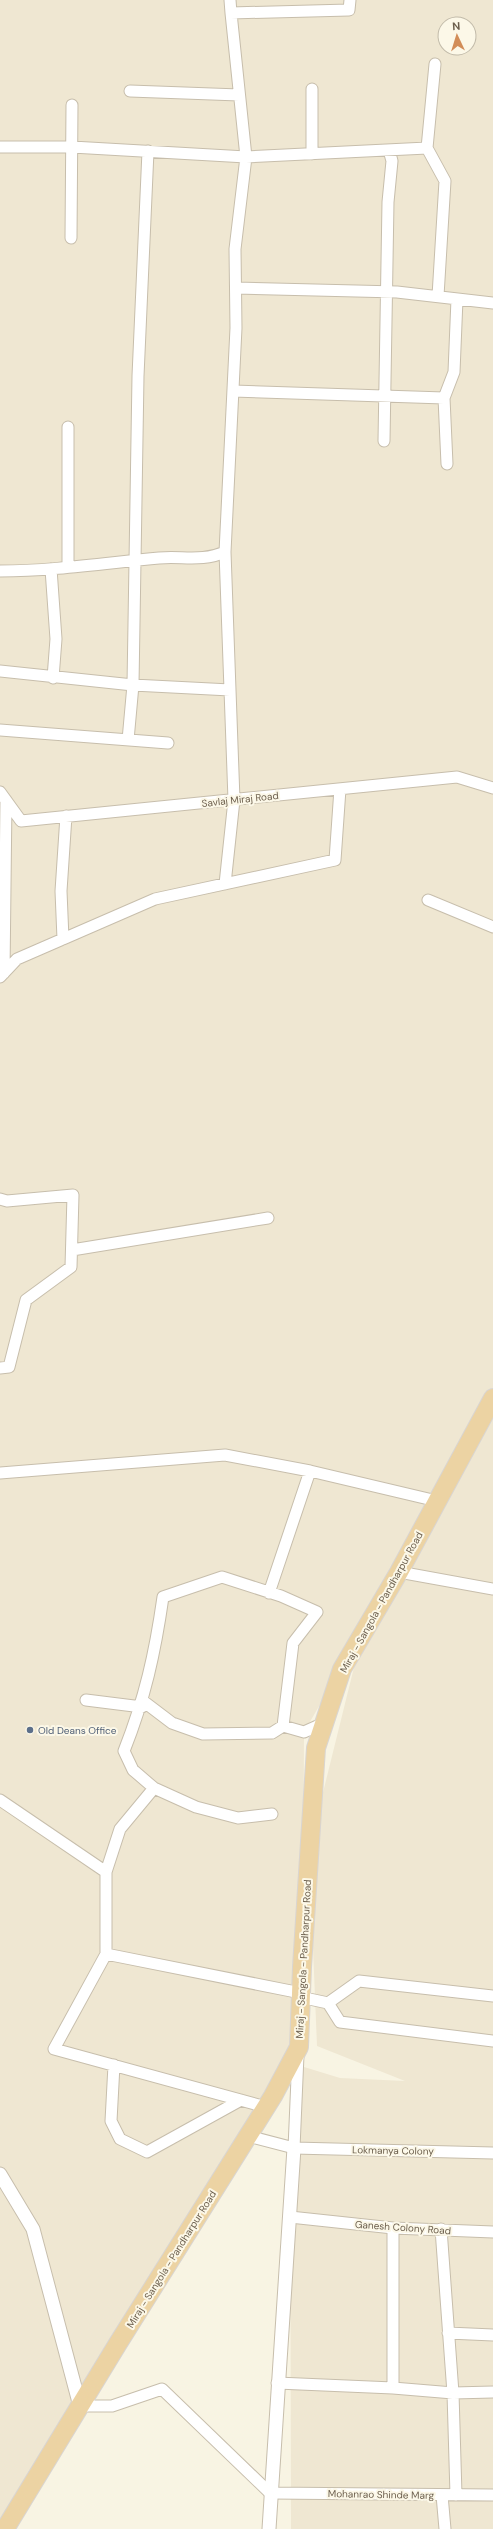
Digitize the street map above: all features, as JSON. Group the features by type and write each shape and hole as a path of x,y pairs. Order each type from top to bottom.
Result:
{"highway":[{"name":"Miraj - Sangola - Pandharpur Road","path":"5,2529 266,2107 299,2047 316,1748 342,1669 399,1572 493,1398"}],"street":[{"path":"225,884 234,800 225,552 233,391 236,288 235,249 246,157 230,0"},
{"path":"231,13 349,10 350,0"},
{"path":"435,64 427,148 445,181 438,296"},
{"path":"312,90 312,154"},
{"path":"130,91 240,95"},
{"path":"71,238 72,106"},
{"path":"0,148 72,146 246,157 427,148"},
{"path":"128,740 133,685 138,376 148,150"},
{"path":"384,441 388,202 392,161 389,150"},
{"path":"236,288 386,292 493,302"},
{"path":"447,464 444,398 454,372 457,298"},
{"path":"233,391 444,398"},
{"path":"68,427 68,568"},
{"path":"0,571 68,568 161,558 211,558 225,552"},
{"path":"51,569 56,639 53,678"},
{"path":"0,671 53,678 133,685 230,690"},
{"path":"0,730 168,743"},
{"name":"Savlaj Miraj Road","path":"3,796 21,821 458,777 493,788"},
{"path":"2,975 17,959 155,899 335,860 340,789"},
{"path":"2,975 3,796"},
{"path":"62,939 61,891 66,816"},
{"path":"428,900 493,927"},
{"path":"0,1199 7,1201 73,1194 71,1267 26,1300 9,1367 0,1368"},
{"path":"72,1250 268,1218"},
{"path":"0,1472 225,1454 310,1471 437,1501"},
{"path":"269,1593 310,1471"},
{"path":"399,1572 493,1589"},
{"path":"272,1814 238,1818 196,1807 154,1788 133,1770 124,1751 142,1704 156,1646 163,1597 222,1577 269,1593 317,1612 293,1643 283,1726"},
{"path":"86,1700 142,1704 172,1722 202,1734 272,1733 283,1726 304,1732 324,1723"},
{"path":"154,1788 120,1829 106,1872 106,1954 54,2049 266,2107"},
{"path":"0,1800 106,1872"},
{"path":"106,1954 301,1995 328,2003 340,2022 493,2041"},
{"path":"328,2003 359,1981 493,1996"},
{"path":"268,2529 277,2383 290,2217 299,2047"},
{"path":"114,2065 110,2121 120,2139 147,2152 241,2100"},
{"name":"Lokmanya Colony","path":"248,2136 294,2148 493,2153"},
{"path":"0,2174 33,2229 80,2406 112,2406 162,2389 270,2493"},
{"name":"Ganesh Colony Road","path":"290,2217 393,2228 493,2232"},
{"path":"393,2228 393,2388"},
{"path":"441,2230 453,2393 456,2495"},
{"path":"448,2333 493,2334"},
{"path":"277,2383 393,2388 453,2393 493,2392"},
{"name":"Mohanrao Shinde Marg","path":"270,2493 493,2495"},
{"path":"442,2495 445,2529"}],"shaded area":[{"path":"0,0 493,0 493,2529 291,2529 290,2064 0,2529","holes":["371,1617 362,1635 309,1849 317,2046 405,2081 340,2078 291,2063 303,1952 304,1732"]}],"place":[{"name":"Old Deans Office","path":"30,1730"}]}
